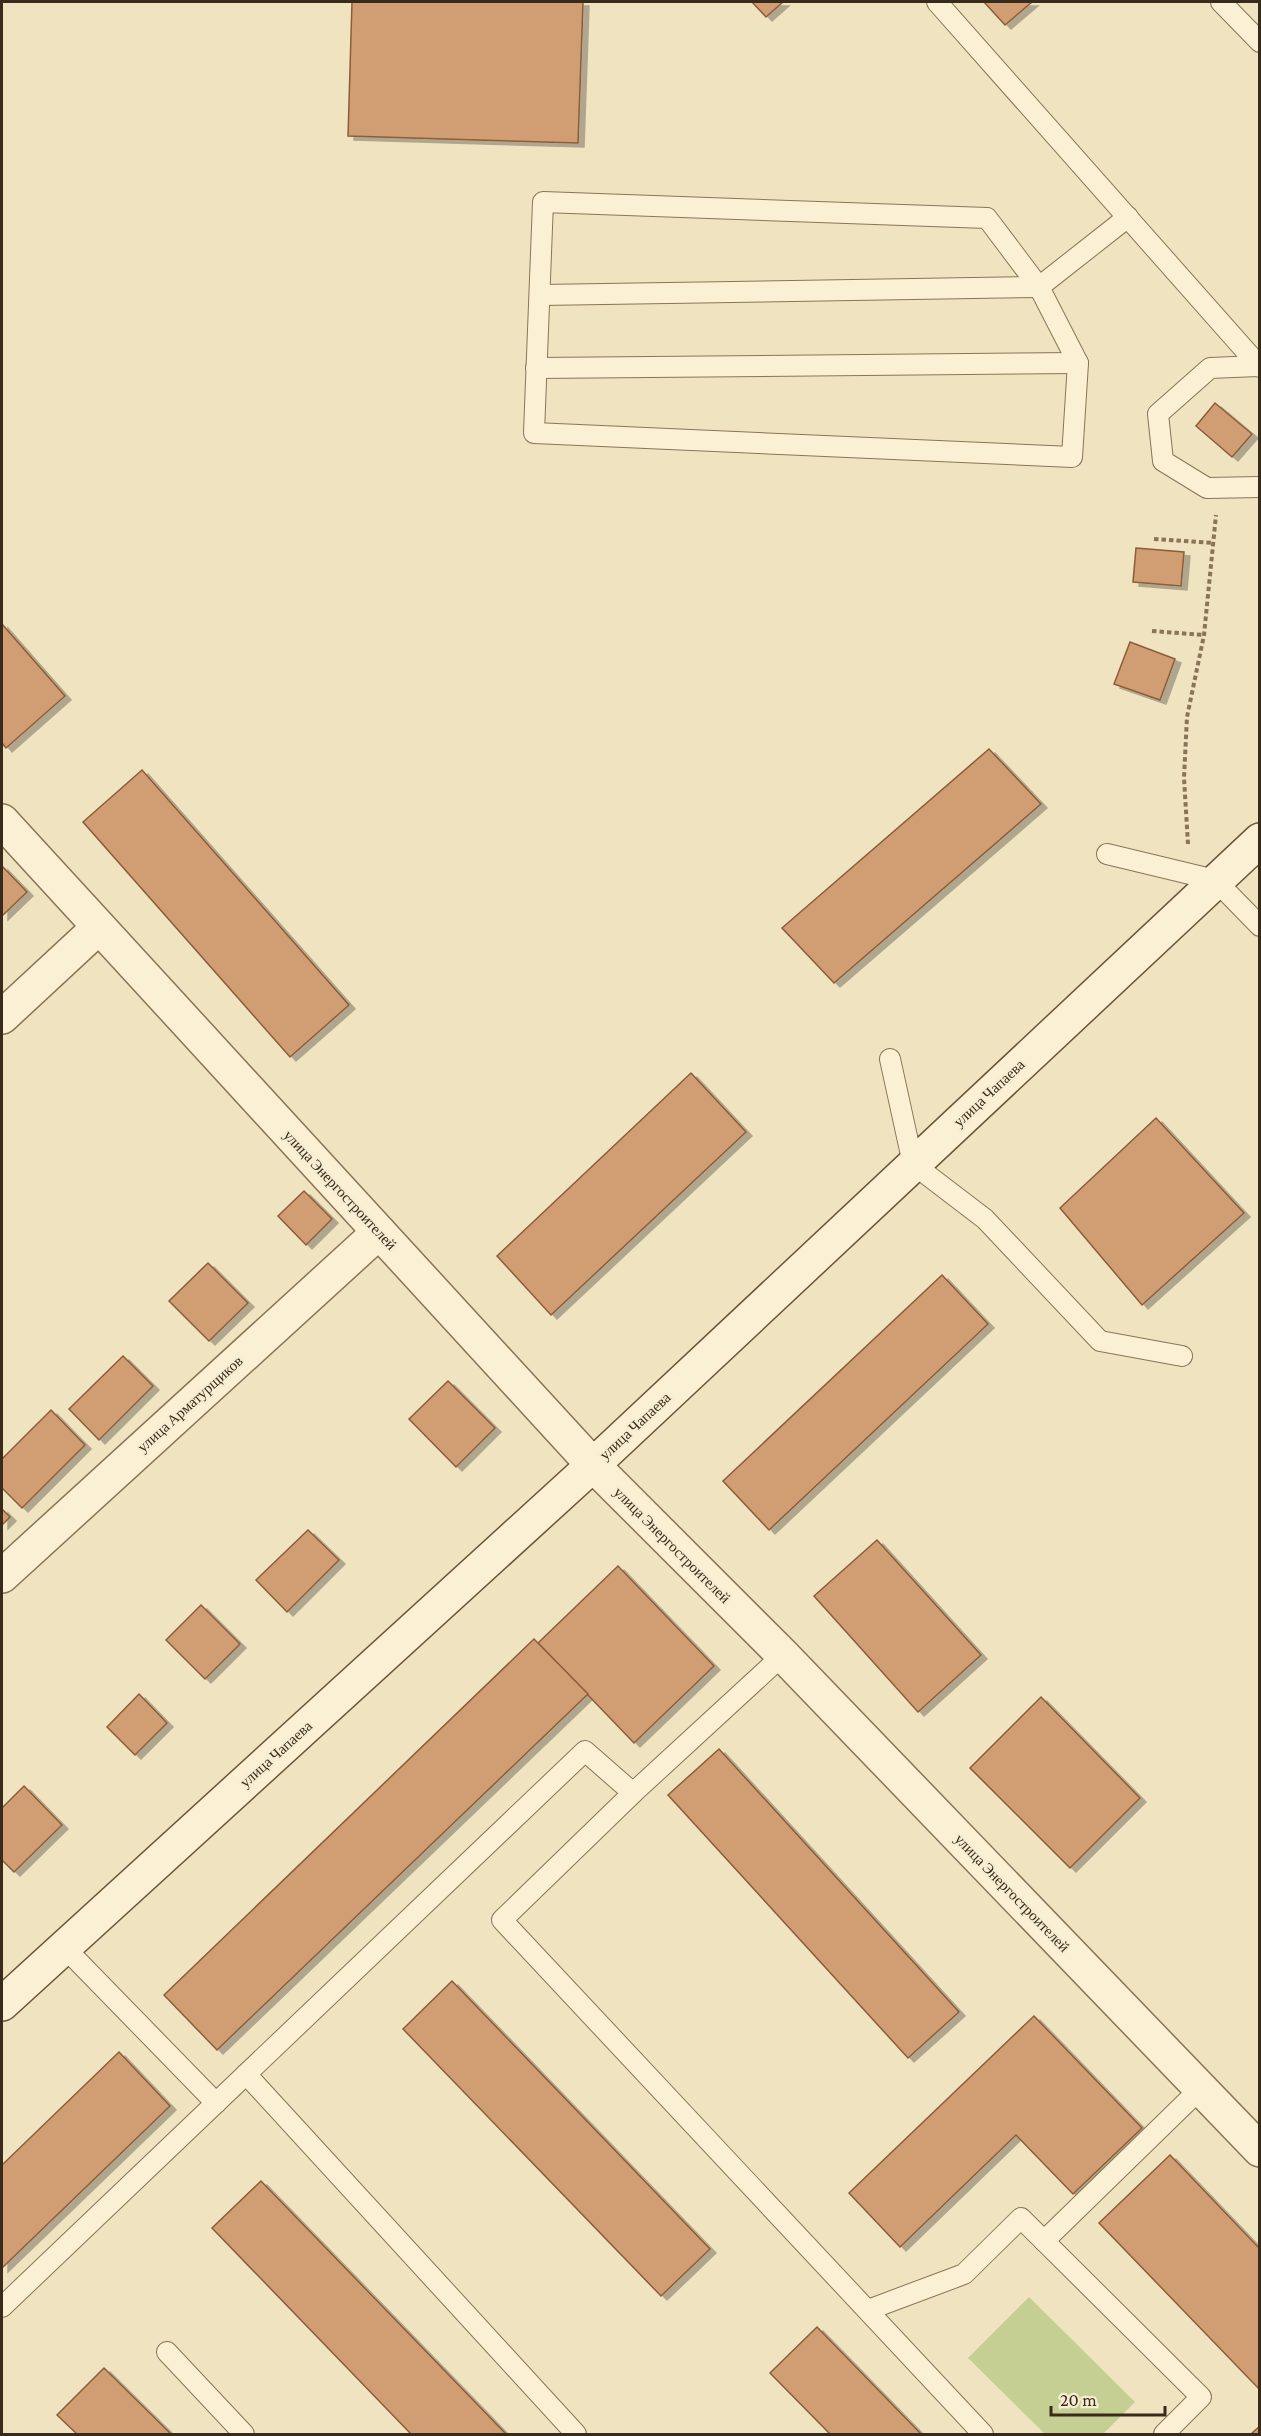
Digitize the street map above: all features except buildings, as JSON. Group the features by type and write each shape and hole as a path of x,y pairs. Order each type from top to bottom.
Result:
{"street":[{"name":"улица Энергостроителей","path":"2,821 593,1466 783,1655 1260,2150"},
{"name":"улица Чапаева","path":"2,2004 593,1466 913,1164 1203,877 1260,840"},
{"path":"2,1017 99,927"},
{"name":"улица Арматурщиков","path":"2,1576 379,1232"}],"lane":[{"path":"938,2 1259,367"},
{"path":"1221,2 1260,42"},
{"path":"543,202 987,218 1039,287 1078,363 1072,457 534,433 540,295 543,202"},
{"path":"540,295 1039,287 1128,217"},
{"path":"536,368 1078,363"},
{"path":"1259,367 1210,368 1158,414 1163,461 1207,488 1260,487"},
{"path":"1107,854 1203,877 1260,926"},
{"path":"890,1059 913,1164 985,1219 1100,1341 1182,1356"},
{"path":"783,1655 633,1793 501,1920 983,2434"},
{"path":"2,2307 585,1750 633,1793"},
{"path":"64,1947 216,2103"},
{"path":"246,2074 576,2434"},
{"path":"1044,2241 1200,2089"},
{"path":"868,2310 964,2274 1021,2218 1201,2397 1164,2434"},
{"path":"167,2352 244,2434"}],"path":[{"path":"1203,877 1184,778 1187,717 1204,635 1218,488"},
{"path":"1154,539 1213,543"},
{"path":"1152,631 1204,635"}],"green space":[{"path":"1029,2297 1135,2402 1103,2434 1045,2434 968,2358"}]}
